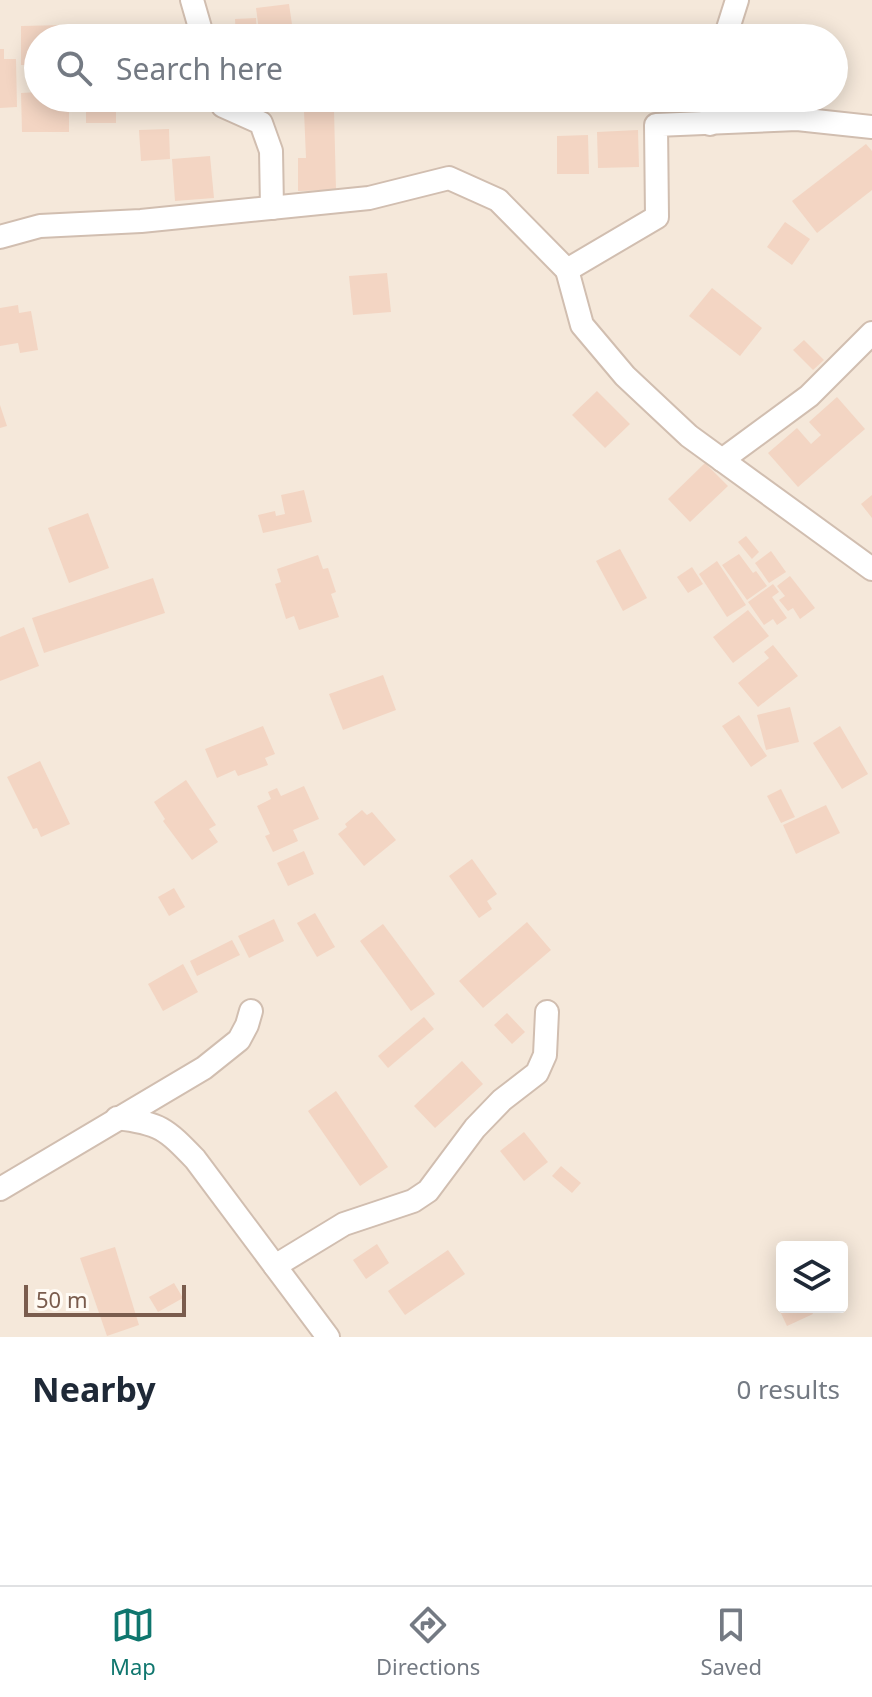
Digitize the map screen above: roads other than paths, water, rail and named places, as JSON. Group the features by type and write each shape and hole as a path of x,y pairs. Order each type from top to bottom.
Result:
{"street":[{"path":"192,0 199,24"},
{"path":"729,24 737,0"},
{"path":"236,112 261,123 271,151 272,208"},
{"path":"710,124 712,112"},
{"path":"567,270 657,217 656,125 797,119 872,127"},
{"path":"0,237 40,226 141,221 369,198 449,178 498,200 567,270 582,325 625,376 689,436 872,569"},
{"path":"722,460 809,396 872,333"},
{"path":"0,1189 204,1068 239,1040 251,1011"},
{"path":"275,1266 344,1224 413,1201 428,1191 475,1128 502,1100 537,1073 545,1055 547,1012"},
{"path":"117,1118 160,1126 174,1137 195,1159 328,1337"}]}
